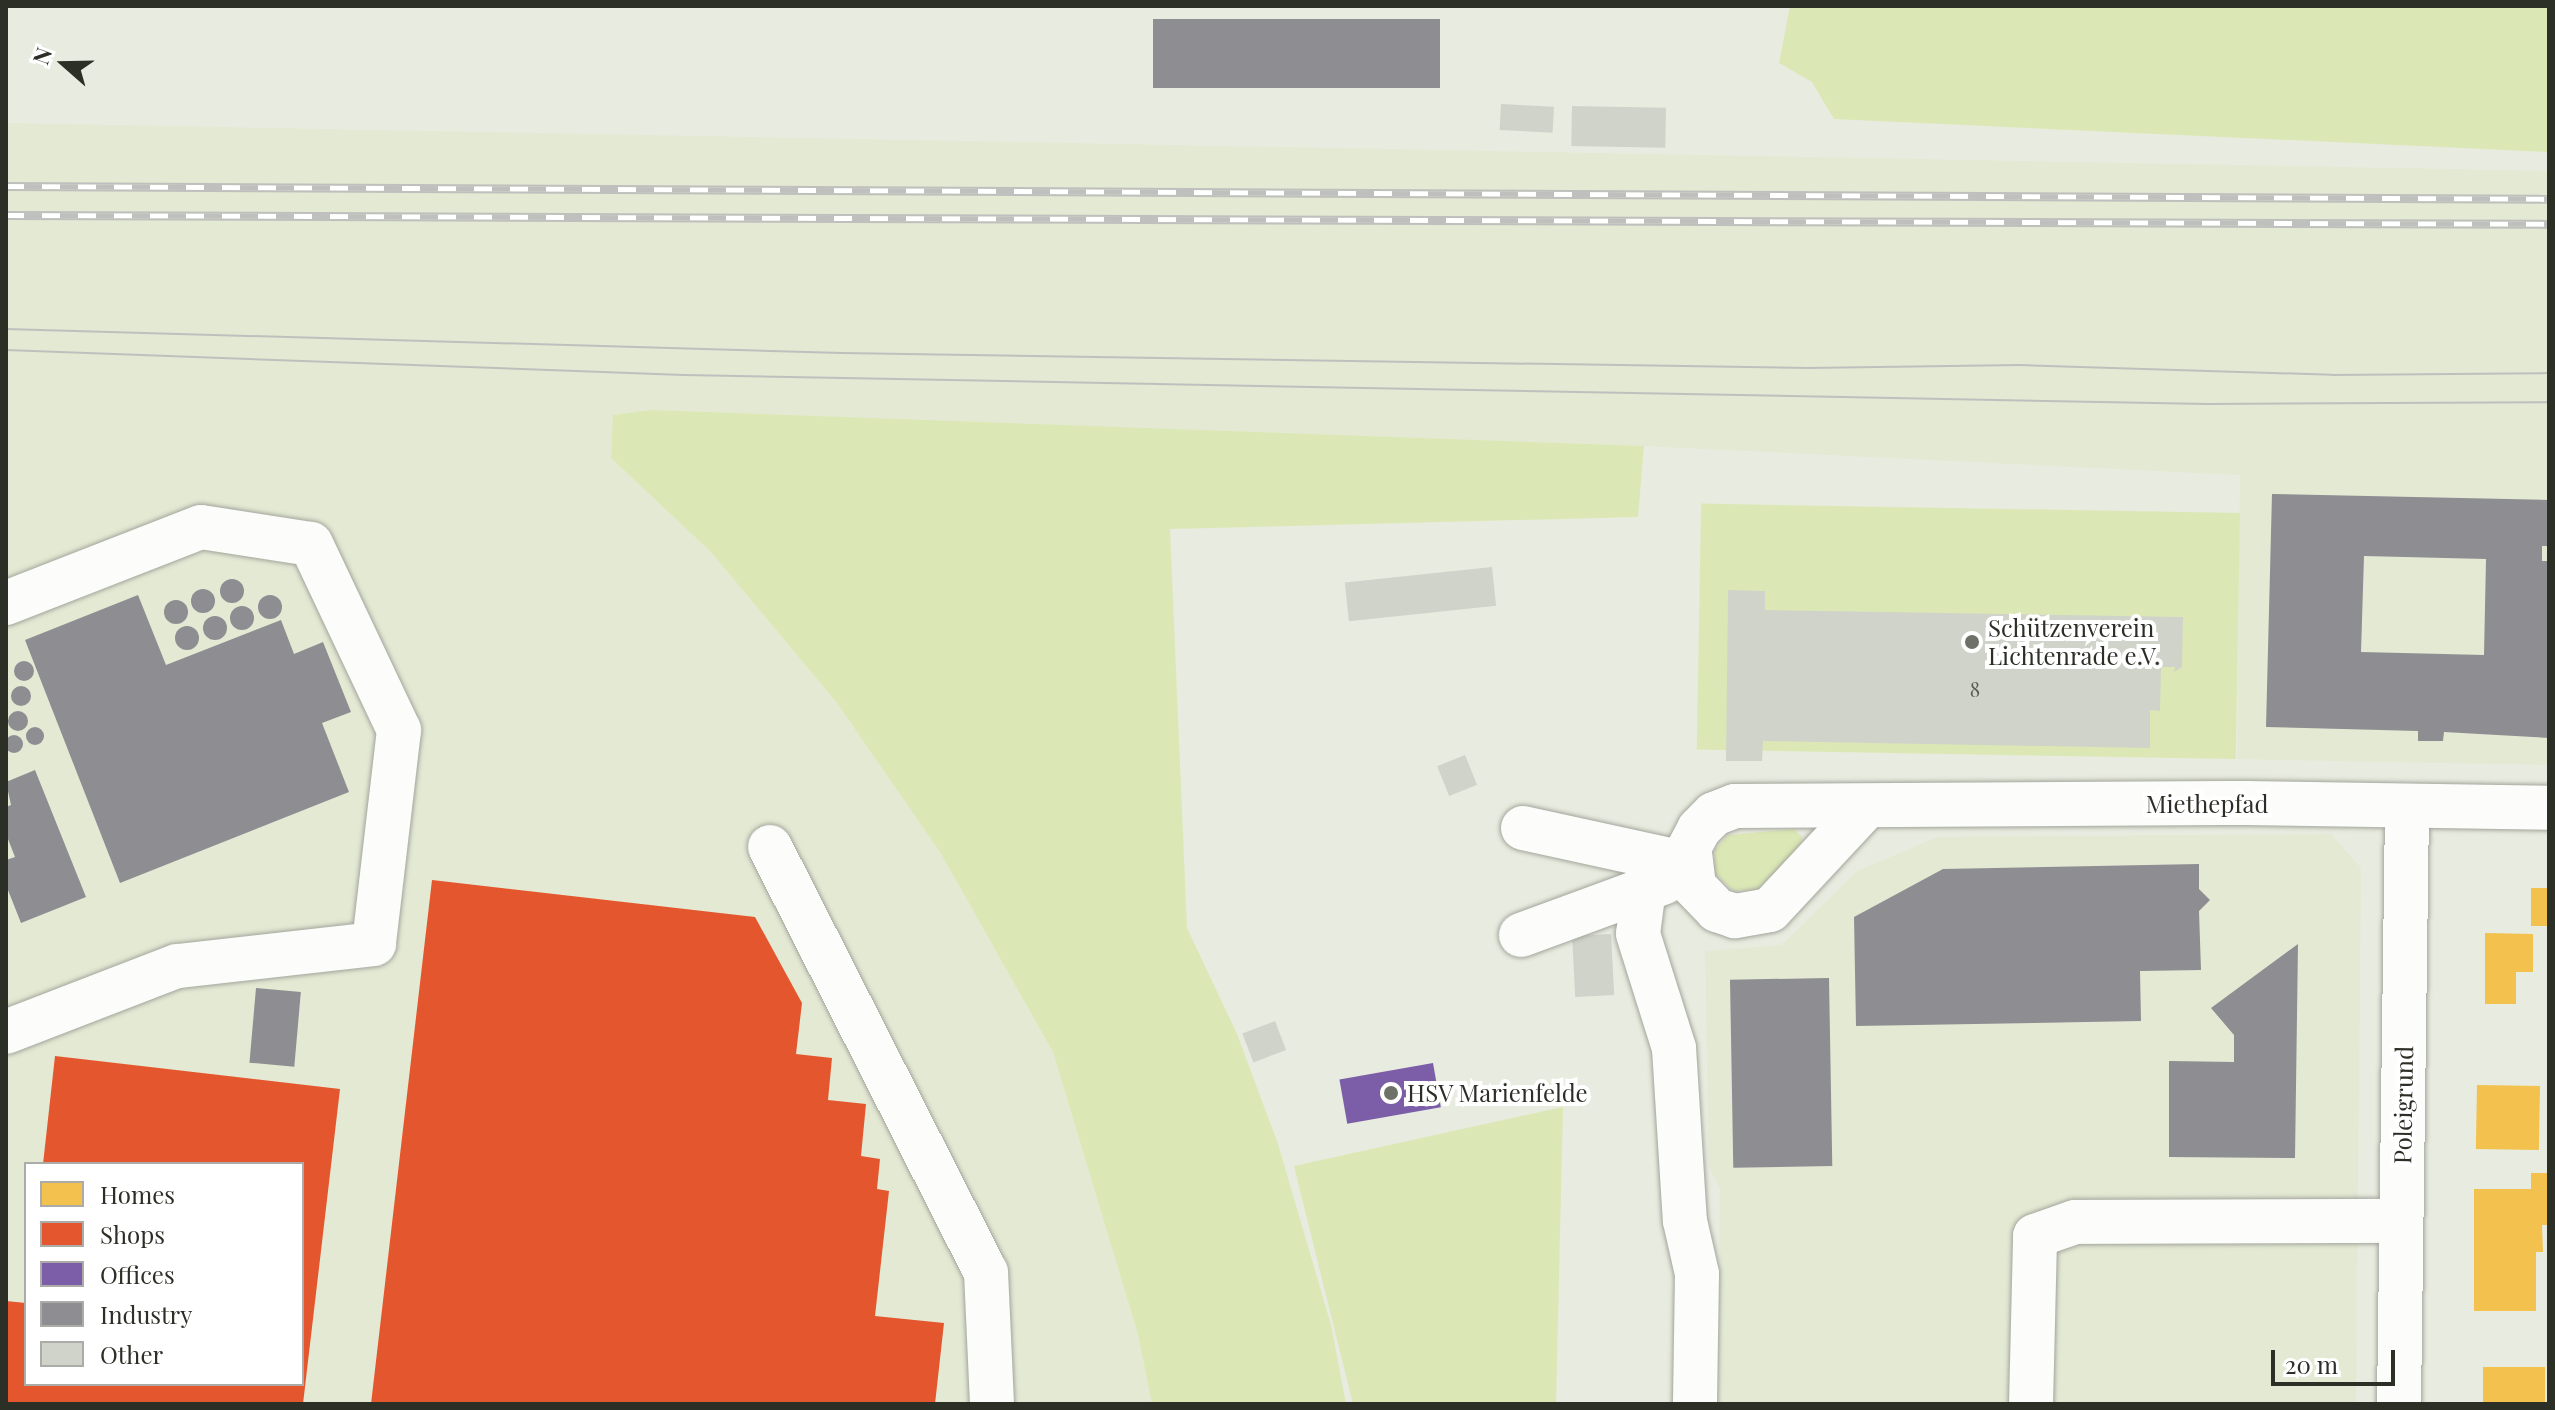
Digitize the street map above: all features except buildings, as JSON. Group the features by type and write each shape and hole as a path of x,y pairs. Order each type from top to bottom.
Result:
{"street":[{"path":"6,603 201,527 311,544 399,730 374,944 177,966 6,1032"},
{"name":"Miethepfad","path":"1689,868 1699,829 1714,814 1735,806 1865,808 2246,803 2549,808"},
{"name":"Poleigrund","path":"2399,1404 2407,807"},
{"path":"1689,868 1702,898 1717,910 1735,916 1770,910 1865,808"},
{"path":"1523,828 1689,868"},
{"path":"770,847 986,1272 992,1404"},
{"path":"1521,935 1689,868"},
{"path":"1644,888 1638,934 1674,1048 1685,1221 1697,1274 1695,1404"},
{"path":"2031,1404 2035,1236 2075,1222 2401,1221"}],"shaded area":[{"path":"6,123 2549,171 2549,765 2237,759 2240,475 1644,446 651,410 613,415 611,458 711,552 837,703 940,852 1053,1052 1138,1334 1152,1404 6,1404"},
{"path":"2331,834 2361,868 2356,1404 1718,1404 1720,1188 1709,1167 1705,951 1782,945 1857,871 1938,837"}],"green space":[{"path":"1790,6 2549,6 2549,152 1834,119 1812,82 1779,63"},
{"path":"651,410 1644,446 1638,517 1170,529 1187,928 1237,1034 1278,1144 1331,1325 1346,1404 1152,1404 1138,1334 1053,1052 940,852 837,703 711,552 611,458 613,415"},
{"name":"Schützenverein Lichtenrade e.V.","path":"1701,504 2240,513 2236,759 1697,750"},
{"path":"1794,829 1802,837 1800,848 1757,890 1734,891 1714,873 1715,850 1728,835"},
{"path":"1563,1107 1556,1404 1353,1404 1294,1166"}],"tram line":[{"path":"6,329 842,353 1808,368 2020,365 2332,375 2549,373"},
{"path":"6,350 684,375 2208,404 2549,402"}],"railway":[{"path":"6,186 2549,199"},
{"path":"6,215 2549,224"}],"place":[{"name":"Schützenverein Lichtenrade e.V.","path":"1972,642"},
{"name":"HSV Marienfelde","path":"1391,1093"}]}
